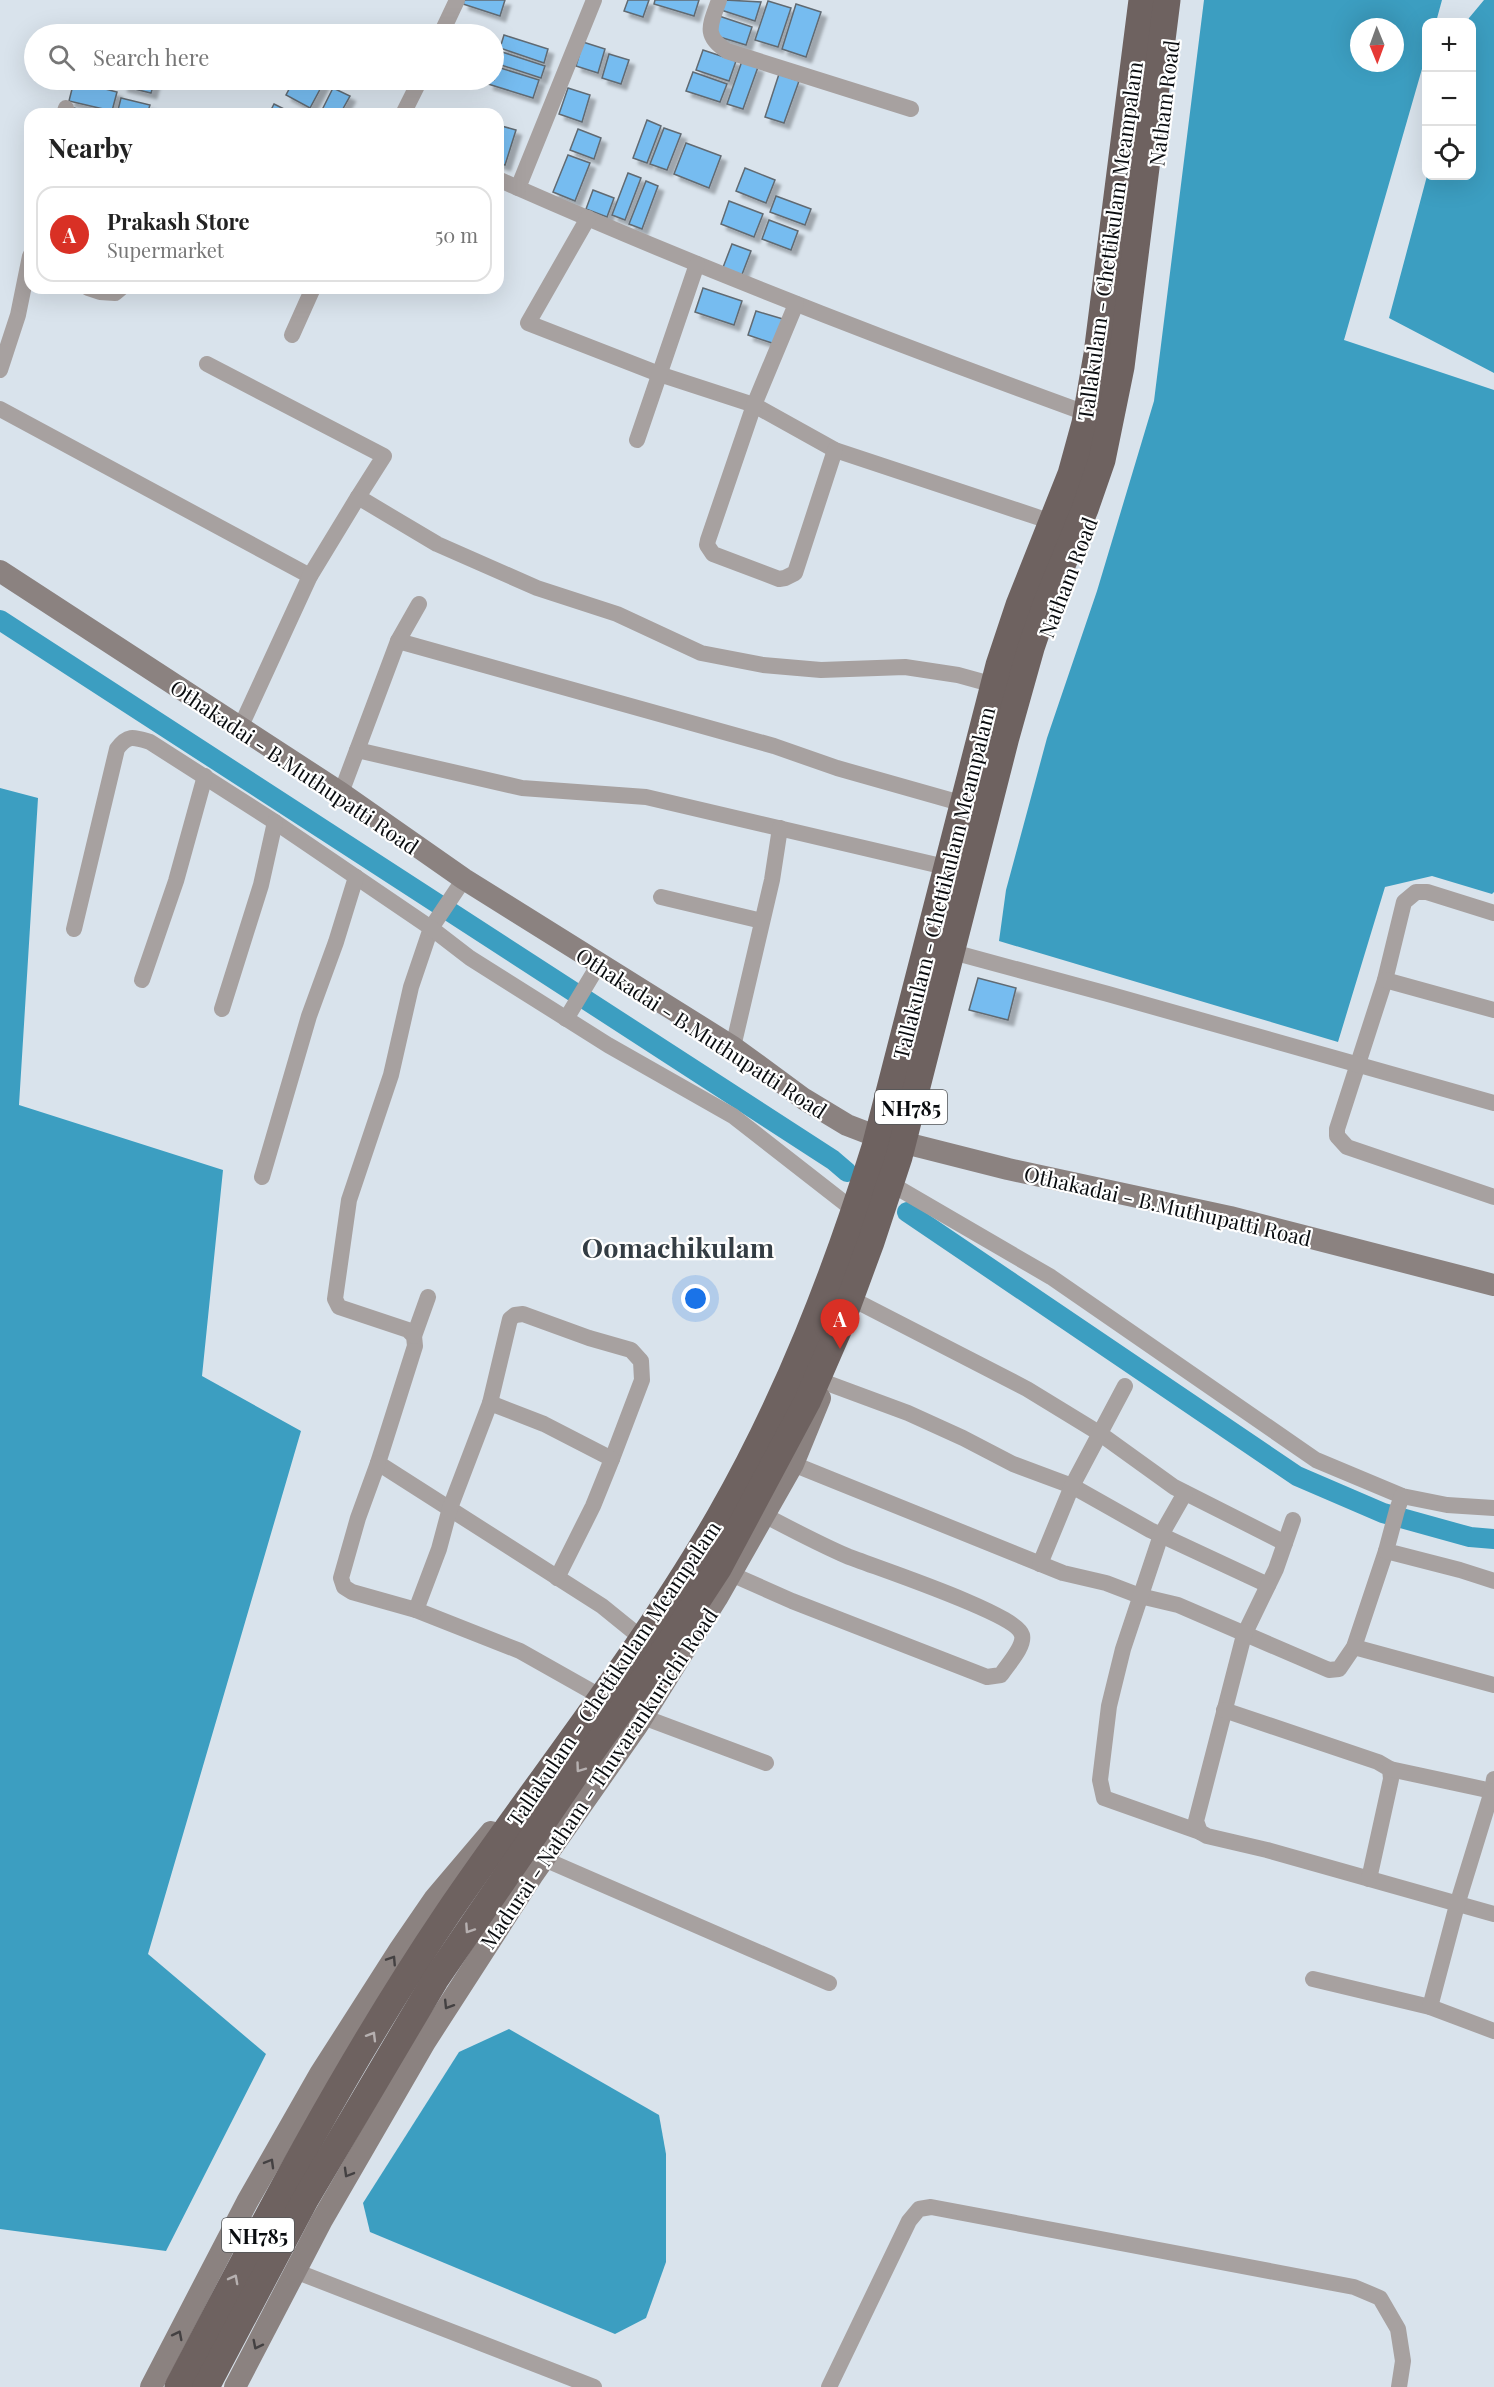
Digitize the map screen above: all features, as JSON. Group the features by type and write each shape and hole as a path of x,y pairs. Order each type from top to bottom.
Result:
{"highway":[{"name":"Tallakulam - Chettikulam Meampalam","path":"206,2387 306,2198 352,2093 447,1915 612,1681 706,1538 775,1412 834,1274 875,1147 999,665 1019,604 1071,474 1085,423 1097,354 1142,0"},
{"name":"Tallakulam - Chettikulam Meampalam","path":"178,2387 282,2189 435,1980 666,1648 719,1567 807,1402 859,1280 899,1157 1031,648 1102,460 1121,367 1167,0"}],"main road":[{"name":"Natham Road","path":"873,1135 987,683 1006,620 1066,464 1080,411 1089,362 1134,0"},
{"name":"Natham Road","path":"910,1145 1034,664 1092,514 1121,416 1134,332 1176,0"},
{"name":"Othakadai - B.Muthupatti Road","path":"0,571 341,794 464,879 733,1047 832,1116 854,1128 910,1145 1008,1169 1230,1217 1494,1285"},
{"path":"151,2387 247,2202 360,2008 435,1898 539,1778 639,1636 699,1544 759,1434 802,1340 840,1242 873,1135"},
{"name":"Madurai - Natham - Thuvarankurichi Road","path":"235,2387 348,2174 425,2042 544,1859 643,1717 731,1574 793,1464 858,1302 898,1188 910,1145"}],"street":[{"path":"446,24 457,0"},
{"path":"518,188 594,0"},
{"path":"719,0 710,27 711,37 714,43 726,51 911,109"},
{"path":"406,108 415,90"},
{"path":"504,182 698,264 913,351 1080,411"},
{"path":"588,218 528,323 659,374 754,405 835,450 1046,520"},
{"path":"637,440 698,264"},
{"path":"0,370 18,315 24,287"},
{"path":"292,335 311,294"},
{"path":"796,304 754,405 708,540 707,545 713,554 779,579 795,573 835,450"},
{"path":"207,364 384,456 310,576 240,728"},
{"path":"0,409 310,576"},
{"path":"358,497 437,544 537,588 617,614 701,653 763,665 821,670 905,667 958,675 987,683"},
{"path":"341,794 398,640 419,604"},
{"path":"398,640 774,746 837,768 957,802"},
{"path":"74,929 117,749 124,740 135,737 150,742 356,877 440,915 470,958 575,1005 608,1045 734,1116 851,1208"},
{"path":"357,750 522,788 646,797 941,866"},
{"path":"142,980 176,881 205,776"},
{"path":"222,1009 261,885 275,822"},
{"path":"733,1047 772,880 780,828"},
{"path":"262,1177 309,1016 336,942 356,877"},
{"path":"414,1336 408,1330 339,1307 335,1299 335,1289 349,1200 391,1076 411,987 440,915 464,879"},
{"path":"1494,913 1426,892 1416,892 1404,902 1385,980 1337,1129 1340,1142 1347,1148 1494,1197"},
{"path":"661,897 762,921"},
{"path":"960,954 1494,1103"},
{"path":"575,1005 599,964"},
{"path":"1385,980 1494,1010"},
{"path":"898,1188 1051,1277 1316,1460 1400,1503 1494,1508"},
{"path":"428,1297 414,1336 415,1346 378,1463 358,1518 341,1578 344,1587 352,1592 416,1610 520,1651 598,1695"},
{"path":"858,1302 1028,1389 1098,1433 1185,1493 1285,1543"},
{"path":"416,1610 440,1549 450,1508 490,1403 510,1319 515,1315 523,1314 631,1350 641,1361 642,1380 612,1459 593,1506 556,1578"},
{"path":"827,1383 908,1413 1013,1464 1072,1486 1161,1535 1268,1585"},
{"path":"1040,1564 1072,1486 1098,1433 1125,1386"},
{"path":"490,1403 544,1424 612,1459"},
{"path":"378,1463 602,1606 639,1636"},
{"path":"793,1464 1062,1573 1106,1583 1140,1596 1178,1605 1329,1670 1339,1669 1354,1647 1400,1503"},
{"path":"1185,1493 1161,1535 1140,1596 1109,1706 1100,1780 1104,1798 1207,1836 1267,1850 1494,1914"},
{"path":"731,1574 814,1610 987,1677 1001,1675 1022,1644 1022,1635 1017,1626 973,1604 846,1556 764,1515"},
{"path":"1200,1832 1196,1821 1244,1635 1268,1585 1293,1520"},
{"path":"1386,1551 1494,1581"},
{"path":"1354,1647 1494,1685"},
{"path":"1224,1710 1369,1758 1390,1769 1493,1787 1457,1905 1430,2007"},
{"path":"643,1717 766,1763"},
{"path":"1369,1879 1391,1779 1390,1769"},
{"path":"544,1859 829,1983"},
{"path":"1312,1979 1430,2007 1494,2031"},
{"path":"829,2387 909,2221 919,2209 931,2207 1354,2287 1380,2298 1398,2329 1403,2361 1400,2387"},
{"path":"295,2271 594,2387"}],"water":[{"path":"1204,0 1442,0 1437,18 1422,18 1422,69 1344,340 1494,390 1494,892 1492,894 1432,876 1385,887 1338,1042 999,941 1006,890 1047,738 1097,591 1154,401"},
{"path":"1484,0 1494,0 1494,373 1389,318 1426,180 1476,180 1476,18 1469,18"},
{"path":"0,788 38,798 19,1105 223,1170 202,1376 301,1431 148,1954 266,2054 166,2251 0,2229"},
{"path":"509,2029 659,2115 666,2154 666,2262 646,2318 615,2334 370,2232 363,2203 459,2052"}],"building":[{"path":"464,0 505,0 500,16 463,4"},
{"path":"628,0 649,0 643,17 624,11"},
{"path":"655,0 699,0 694,16 654,4"},
{"path":"725,0 761,2 755,21 721,10"},
{"path":"768,1 791,8 778,47 755,40"},
{"path":"796,4 821,12 806,57 782,49"},
{"path":"716,15 752,27 746,45 710,34"},
{"path":"504,35 548,49 544,63 504,49"},
{"path":"583,42 605,49 598,73 576,66"},
{"path":"703,50 736,61 729,81 696,70"},
{"path":"504,53 545,66 541,78 504,66"},
{"path":"609,54 629,60 621,84 602,78"},
{"path":"742,61 758,67 743,109 727,104"},
{"path":"504,69 539,80 533,98 504,89"},
{"path":"693,72 727,84 720,102 686,91"},
{"path":"779,74 799,81 784,123 765,117"},
{"path":"568,88 590,95 582,122 559,114"},
{"path":"72,90 117,92 113,108 99,108 69,101"},
{"path":"289,90 320,90 310,108 286,95"},
{"path":"332,90 350,96 343,108 323,108"},
{"path":"121,98 150,105 149,108 118,108"},
{"path":"647,120 661,126 647,163 633,158"},
{"path":"504,127 516,130 504,165"},
{"path":"664,128 681,134 667,170 650,164"},
{"path":"578,129 601,138 594,159 570,150"},
{"path":"686,143 721,156 709,188 674,174"},
{"path":"568,155 590,163 575,201 553,192"},
{"path":"745,168 775,180 766,203 736,191"},
{"path":"628,173 641,178 625,220 612,215"},
{"path":"646,181 658,186 642,229 629,224"},
{"path":"593,190 614,198 607,217 586,209"},
{"path":"776,196 811,209 805,225 770,212"},
{"path":"729,201 763,214 754,237 721,224"},
{"path":"769,220 798,231 791,250 762,239"},
{"path":"732,244 751,251 741,277 722,270"},
{"path":"703,288 742,301 734,325 695,312"},
{"path":"756,311 783,319 775,344 748,335"},
{"path":"978,978 1016,988 1008,1020 969,1010"}],"waterway":[{"path":"0,620 833,1160 847,1172"},
{"path":"907,1212 1297,1476 1383,1513 1470,1537 1494,1539"}],"place":[{"name":"Prakash Store","path":"840,1349"}],"district":[{"name":"Oomachikulam","path":"678,1247"}]}
